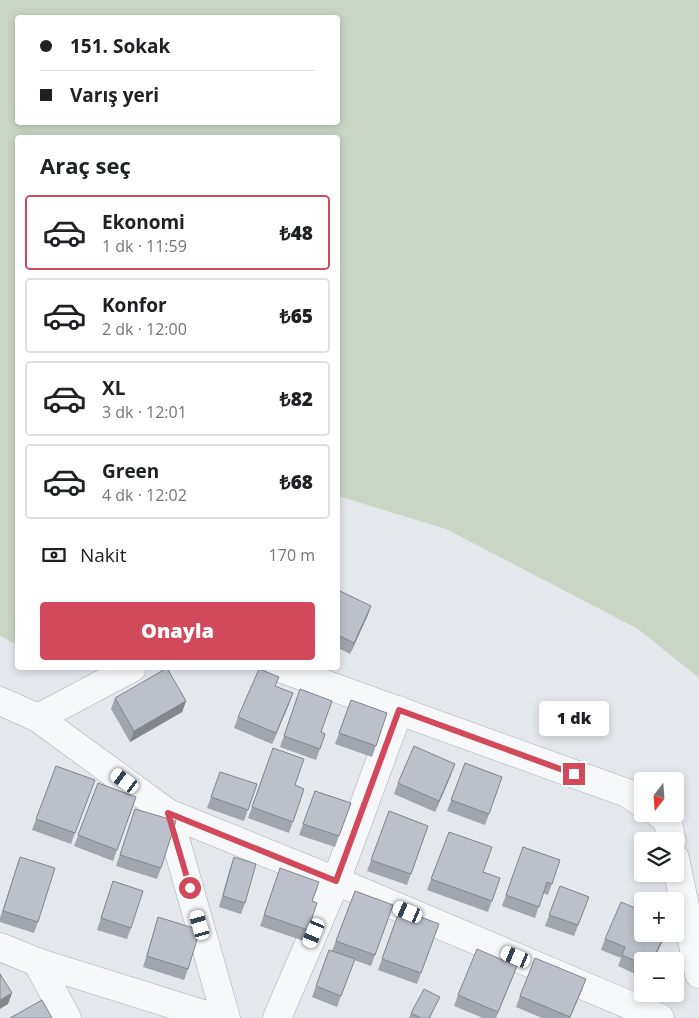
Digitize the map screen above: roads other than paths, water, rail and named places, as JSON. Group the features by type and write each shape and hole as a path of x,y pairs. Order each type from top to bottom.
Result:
{"street":[{"path":"38,718 128,670"},
{"path":"286,670 627,793 634,798"},
{"path":"0,700 38,718 168,813 336,881 660,1018"},
{"path":"277,1018 336,881 399,710"},
{"path":"168,813 226,1018"},
{"path":"680,882 699,974"},
{"path":"0,947 37,962 216,1018"},
{"path":"37,962 67,1018"}]}
